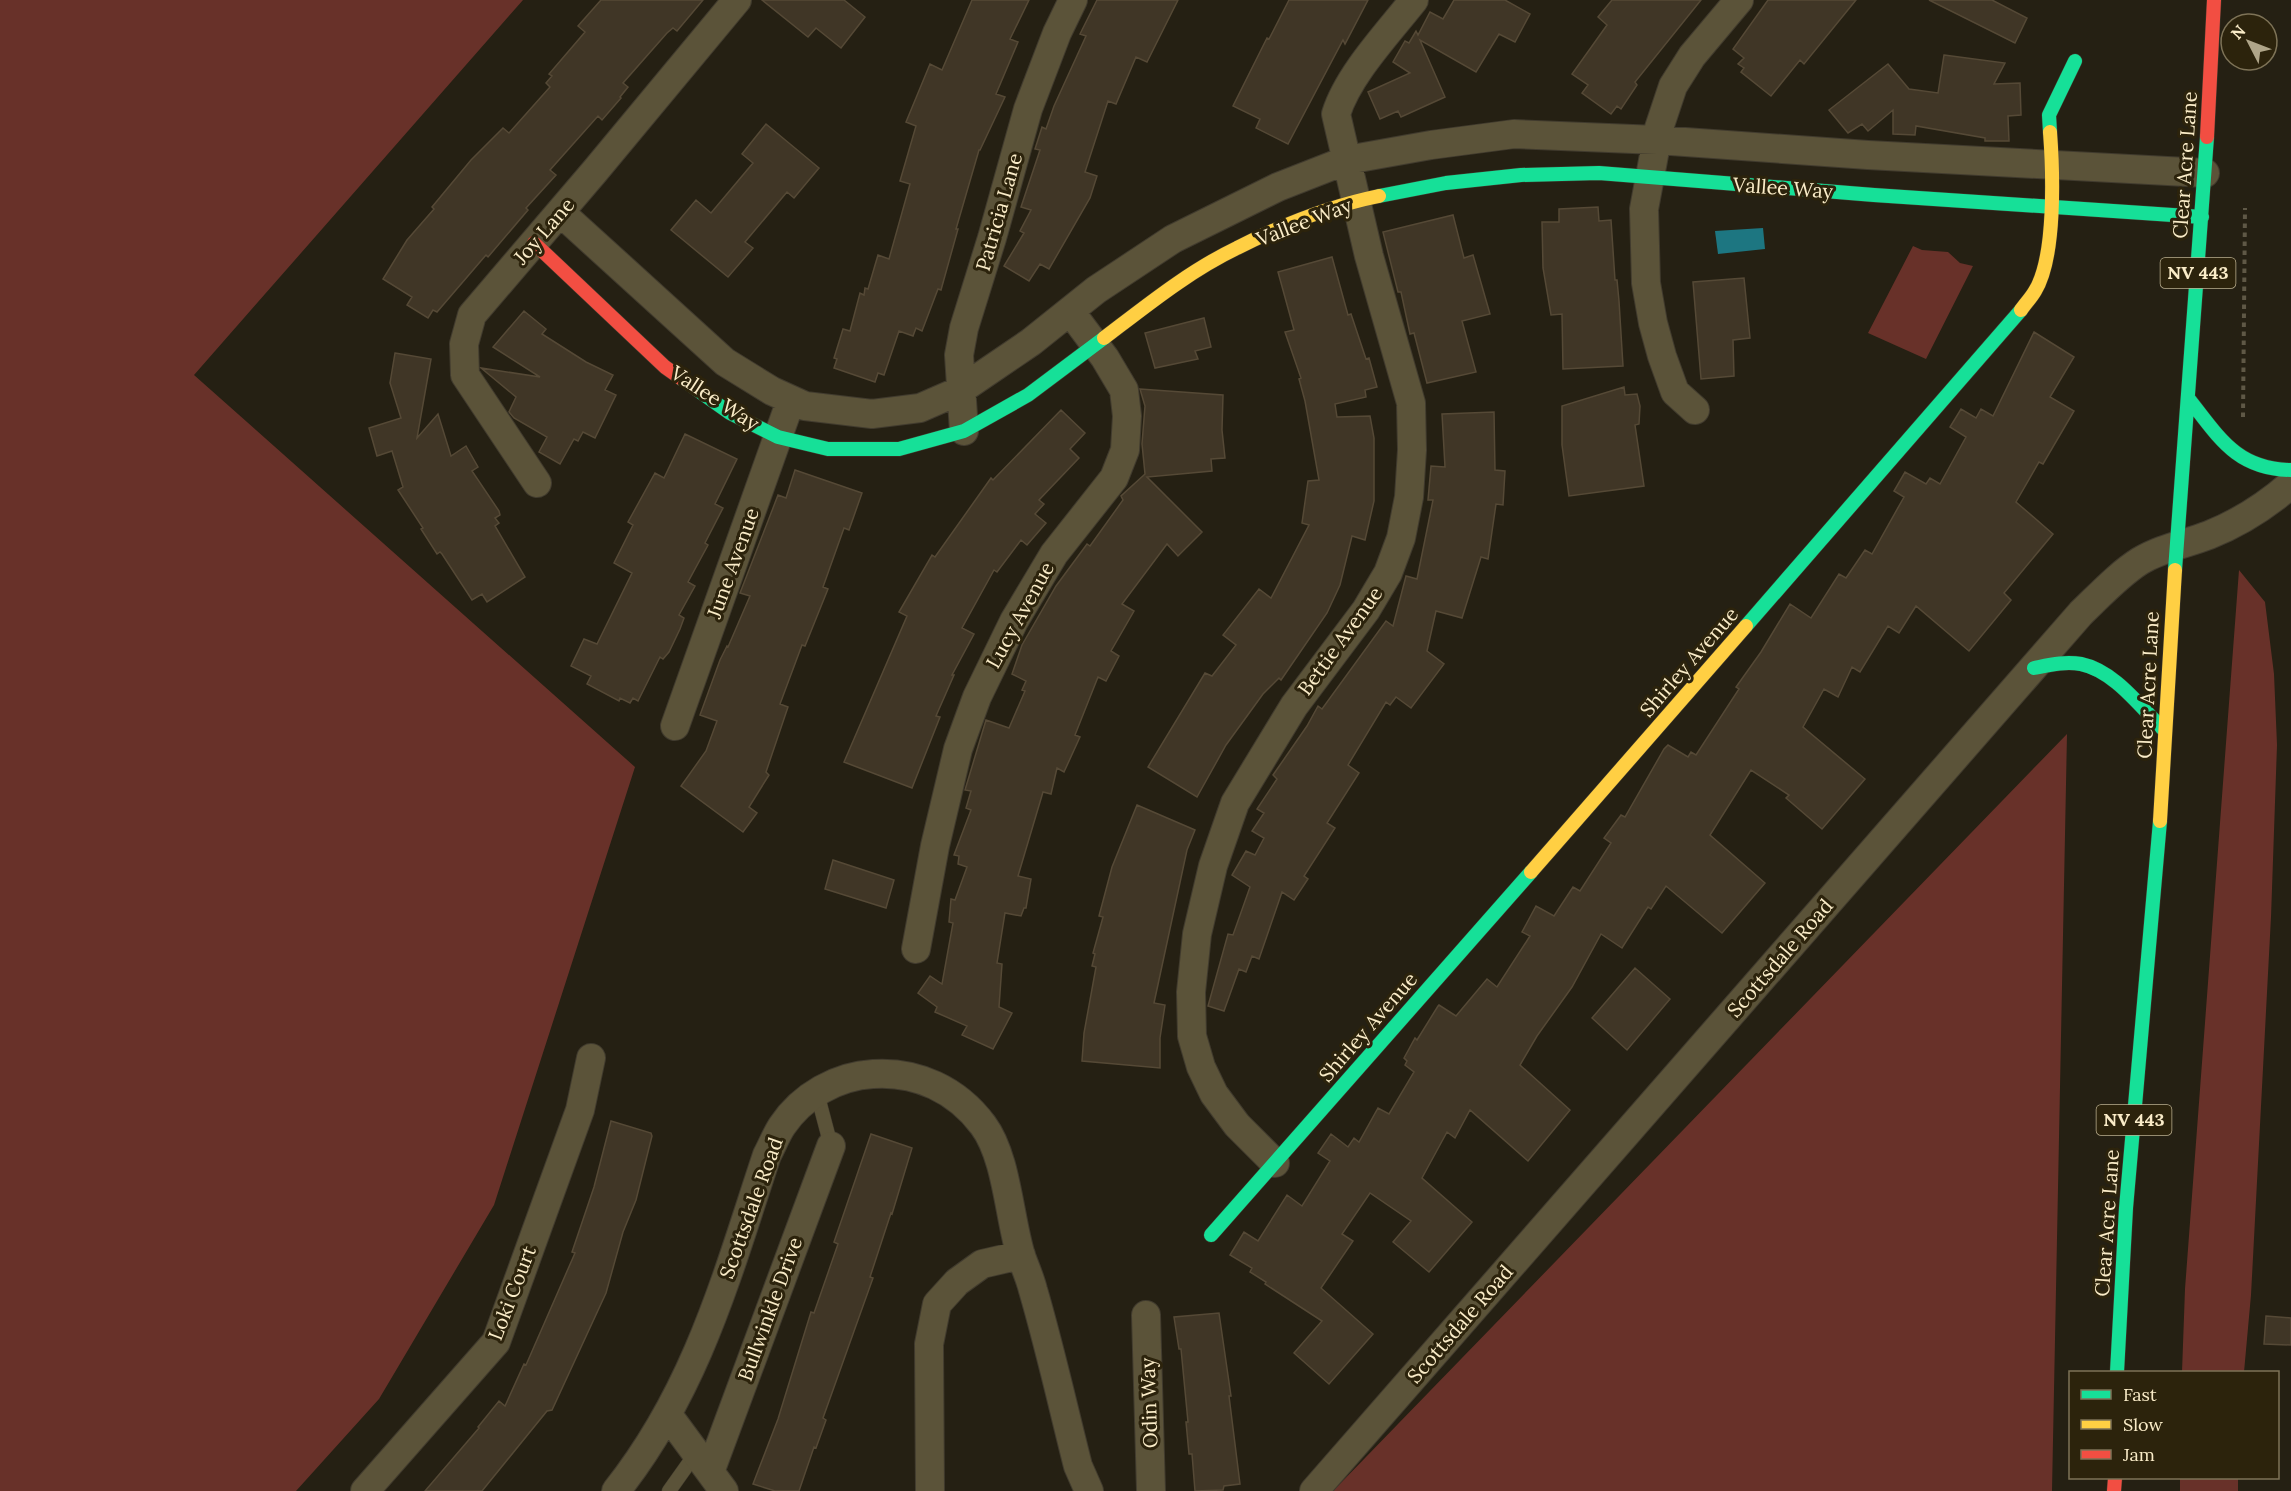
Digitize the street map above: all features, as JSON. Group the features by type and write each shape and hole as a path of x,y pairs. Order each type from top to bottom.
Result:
{"street":[{"name":"Joy Lane","path":"537,483 465,375 464,344 472,315 737,0"},
{"name":"Patricia Lane","path":"964,431 958,355 964,328 1028,109 1057,33 1073,0"},
{"name":"Bettie Avenue","path":"1275,1163 1237,1125 1209,1085 1201,1067 1192,1036 1191,992 1197,934 1213,866 1235,803 1294,706 1366,610 1388,573 1401,538 1409,497 1412,403 1369,256 1336,114 1350,83 1414,0"},
{"path":"1695,410 1675,392 1653,323 1646,283 1644,209 1664,109 1673,86 1692,56 1739,0"},
{"name":"Clear Acre Lane","path":"2117,1371 2126,1208 2157,869 2176,545 2205,173 2214,0"},
{"name":"Shirley Avenue","path":"1211,1235 1594,801 2036,290 2049,247 2052,207 2049,115 2075,61"},
{"name":"Vallee Way","path":"560,212 725,362 772,391 805,406 872,414 920,408 960,391 1031,342 1096,290 1173,239 1278,187 1347,160 1431,145 1514,135 1657,140 1868,155 2205,173"},
{"name":"Vallee Way","path":"534,243 665,367 730,413 777,437 828,449 899,449 964,431 1028,395 1167,291 1236,248 1312,215 1356,201 1446,183 1521,175 1599,173 2202,217"},
{"name":"Lucy Avenue","path":"916,950 935,846 958,749 977,697 1014,621 1054,554 1114,478 1125,450 1127,416 1124,390 1070,311"},
{"path":"2188,398 2230,448 2250,465 2277,471 2291,470"},
{"name":"June Avenue","path":"675,726 791,400"},
{"name":"Scottsdale Road","path":"1314,1491 2081,613 2109,585 2141,561 2176,545 2208,536 2240,521 2274,499 2291,484"},
{"path":"2034,668 2065,663 2083,664 2100,670 2165,731"},
{"name":"Loki Court","path":"365,1491 496,1342 580,1110 591,1058"},
{"name":"Scottsdale Road","path":"616,1491 634,1469 668,1416 706,1337 767,1155 781,1126 804,1102 830,1084 860,1075 887,1073 915,1077 943,1089 967,1106 985,1127 997,1151 1021,1255 1033,1288 1078,1466 1089,1491"},
{"name":"Bullwinkle Drive","path":"710,1472 831,1146"},
{"path":"930,1491 929,1344 937,1304 957,1282 982,1264 1021,1255"},
{"name":"Odin Way","path":"1146,1315 1151,1491"},
{"path":"668,1416 710,1472"}],"lane":[{"path":"817,1093 831,1146"},
{"path":"669,1491 710,1472"}],"path":[{"path":"2244,427 2241,405 2245,208"}],"shaded area":[{"path":"0,0 523,0 194,375 635,767 494,1205 379,1399 296,1491 0,1491"},
{"path":"1913,246 1922,250 1948,252 1960,263 1973,266 1926,359 1868,333"},
{"path":"2239,570 2265,602 2274,674 2277,745 2271,917 2251,1295 2244,1371 2182,1371 2185,1289"},
{"path":"2067,734 2052,1491 1333,1491"},
{"path":"2180,1479 2238,1479 2238,1491 2180,1491"}],"water":[{"path":"1763,228 1765,249 1718,254 1715,231"}],"building":[{"path":"601,0 703,0 677,31 673,28 667,33 623,83 628,87 621,98 602,120 598,116 550,170 556,175 526,208 528,210 488,257 486,255 437,312 433,310 428,318 407,305 412,297 383,279 407,240 471,160 503,128 509,133 550,87 546,83 552,76 549,74 585,32 578,26"},
{"path":"762,0 844,0 865,17 841,48 816,28 808,37"},
{"path":"972,0 1029,0 1010,39 1018,42 996,94 1005,97 979,150 941,290 938,289 922,331 916,328 913,336 899,331 884,375 878,373 875,382 834,368 837,359 834,358 843,329 850,331 860,293 864,295 865,288 868,289 878,255 889,259 910,184 900,181 916,126 906,122 930,64 942,70"},
{"path":"1097,0 1178,0 1147,62 1136,57 1116,104 1108,101 1085,172 1097,176 1090,198 1049,269 1040,264 1029,281 1004,266 1024,233 1020,231 1031,210 1021,207 1040,150 1035,149 1042,127 1046,129 1086,36 1080,34"},
{"path":"1289,0 1368,0 1345,44 1343,40 1288,144 1256,128 1260,119 1233,106"},
{"path":"1454,0 1505,0 1530,14 1515,42 1499,34 1476,72 1420,40 1445,97 1401,117 1398,111 1380,119 1368,92 1410,73 1393,62 1405,41 1409,43 1416,31 1418,35 1430,12 1443,19"},
{"path":"1612,0 1701,0 1635,82 1637,85 1621,109 1617,106 1611,114 1582,93 1588,85 1572,74 1607,25 1598,17"},
{"path":"1768,0 1856,0 1804,64 1800,60 1771,96 1741,72 1744,68 1738,64 1744,58 1733,49"},
{"path":"1929,0 1992,0 2027,18 2015,43"},
{"path":"1944,55 2005,63 1994,84 2020,83 2021,115 2008,116 2009,141 1985,141 1985,138 1916,126 1915,135 1893,134 1893,110 1868,131 1862,124 1848,133 1829,110 1888,64 1909,89 1938,93"},
{"path":"766,124 819,168 794,198 787,192 745,242 753,248 728,277 671,230 696,200 711,213 753,163 742,154"},
{"path":"1598,207 1599,221 1611,220 1623,366 1563,369 1562,314 1551,315 1543,268 1542,222 1559,222 1559,209"},
{"path":"1453,215 1464,258 1473,255 1490,314 1462,321 1476,372 1427,383 1414,333 1410,334 1401,292 1398,292 1383,232"},
{"path":"1332,257 1348,315 1351,314 1366,359 1369,358 1377,387 1365,390 1366,397 1335,404 1337,417 1370,416 1374,438 1374,501 1365,540 1352,536 1340,585 1327,613 1281,680 1279,678 1263,694 1226,745 1197,797 1148,767 1205,673 1212,676 1236,645 1223,635 1259,589 1271,598 1309,525 1302,523 1308,481 1319,480 1299,379 1301,378 1285,332 1294,330 1278,272"},
{"path":"1744,278 1750,338 1733,340 1734,376 1701,379 1693,282"},
{"path":"524,311 546,329 542,334 586,362 613,375 605,390 616,395 595,438 583,432 578,441 574,439 560,464 539,452 547,437 514,418 509,412 516,397 481,368 540,377 493,347"},
{"path":"1204,318 1211,347 1195,351 1198,359 1155,368 1145,333"},
{"path":"2034,332 2074,357 2050,397 2074,411 2043,464 2039,462 2016,502 2053,534 2004,593 2011,600 1969,651 1916,606 1899,633 1888,626 1860,672 1852,667 1838,697 1824,689 1803,727 1865,779 1822,829 1786,798 1789,795 1751,770 1710,835 1765,883 1722,933 1666,886 1651,909 1648,907 1622,948 1601,934 1572,987 1537,1036 1520,1065 1570,1110 1528,1161 1470,1110 1455,1138 1447,1132 1422,1178 1472,1222 1429,1272 1393,1242 1411,1221 1370,1193 1342,1234 1353,1241 1321,1288 1373,1334 1329,1384 1294,1353 1322,1321 1265,1284 1266,1282 1250,1272 1252,1268 1230,1255 1244,1232 1258,1241 1287,1195 1302,1206 1330,1161 1318,1153 1331,1134 1348,1147 1354,1138 1359,1142 1378,1108 1389,1114 1414,1072 1405,1065 1407,1061 1404,1058 1438,1006 1456,1016 1487,979 1497,987 1530,936 1522,932 1536,906 1554,916 1573,887 1580,891 1611,843 1604,838 1621,815 1625,817 1664,749 1668,745 1688,757 1691,752 1696,755 1739,689 1736,687 1761,652 1790,604 1811,618 1839,574 1846,578 1865,550 1872,554 1904,497 1894,491 1905,472 1926,484 1930,478 1940,484 1966,437 1950,427 1961,409 1976,418 1981,409 1993,416"},
{"path":"395,353 431,359 417,438 438,414 451,456 466,446 478,467 472,471 499,511 500,515 495,518 499,523 495,526 525,577 487,602 482,594 472,600 442,554 440,552 437,554 421,529 423,528 398,490 403,487 392,451 377,456 369,428 401,418 390,383"},
{"path":"1624,387 1625,395 1637,394 1640,406 1639,424 1635,425 1644,486 1569,496 1562,445 1562,406"},
{"path":"1140,389 1223,395 1222,430 1225,458 1211,459 1212,471 1147,477 1202,532 1178,556 1167,544 1122,604 1134,611 1111,651 1119,656 1106,681 1098,677 1075,735 1080,737 1064,772 1057,768 1051,794 1043,792 1018,876 1031,879 1026,908 1021,916 1005,913 997,963 1002,964 999,1007 1012,1013 993,1049 962,1035 967,1026 935,1012 937,1007 918,993 930,976 942,984 953,923 949,922 951,899 955,900 967,867 958,864 959,856 954,855 971,810 966,808 971,791 965,790 986,720 1009,728 1025,691 1022,690 1026,681 1012,674 1022,645 1056,586 1087,544 1090,546 1123,500 1121,496 1145,474 1142,444 1145,406"},
{"path":"1061,410 1085,433 1070,449 1079,458 1039,500 1044,504 1035,514 1046,523 1027,545 1021,540 997,572 994,570 962,628 974,634 952,675 954,675 936,716 940,717 912,788 844,762 907,616 899,612 932,555 935,557 991,478 993,480"},
{"path":"1494,412 1495,470 1505,471 1503,505 1496,504 1488,559 1481,557 1462,618 1436,611 1427,651 1444,664 1411,708 1396,697 1390,705 1386,702 1348,765 1359,773 1327,823 1335,828 1304,876 1308,879 1294,900 1282,892 1259,959 1252,956 1246,972 1239,969 1224,1011 1208,1006 1228,934 1233,935 1250,887 1232,875 1246,851 1255,855 1264,838 1252,831 1264,813 1257,809 1277,779 1273,775 1318,706 1322,709 1386,621 1393,626 1406,576 1417,579 1433,500 1428,500 1431,466 1445,467 1442,414"},
{"path":"685,434 737,459 715,504 723,508 705,543 708,545 688,582 695,586 679,615 684,618 669,652 663,659 660,657 638,701 633,698 630,703 620,698 619,701 587,684 591,676 571,666 584,639 597,644 632,573 614,563 633,525 628,522 655,473 664,478"},
{"path":"795,470 862,493 849,530 844,528 823,587 828,589 805,646 802,645 780,704 788,707 766,772 769,775 749,807 757,813 743,832 681,786 706,751 717,721 700,715 720,660 750,596 740,593 778,495 786,498"},
{"path":"1137,805 1195,830 1187,850 1154,1003 1165,1005 1160,1038 1160,1068 1082,1061 1084,1033 1096,967 1092,966 1095,954 1093,953 1103,917 1099,916 1112,867"},
{"path":"833,860 894,880 886,908 825,889"},
{"path":"1635,968 1670,999 1627,1050 1592,1018"},
{"path":"611,1121 651,1133 652,1136 636,1200 623,1232 606,1293 552,1410 547,1411 482,1491 425,1491 499,1401 505,1406 524,1364 526,1365 575,1253 572,1252 594,1187"},
{"path":"871,1134 912,1148 870,1277 873,1278 823,1418 826,1420 799,1491 775,1491 753,1484 778,1419 811,1312 814,1313 838,1244 834,1242"},
{"path":"1219,1313 1240,1484 1224,1486 1223,1490 1195,1491 1192,1454 1189,1454 1181,1349 1179,1349 1174,1317"},
{"path":"2266,1316 2291,1318 2291,1345 2264,1344"}],"traffic: fast":[{"path":"2050,132 2049,115 2075,61"},
{"path":"2175,570 2207,137"},
{"path":"1379,196 1446,183 1521,175 1599,173 1874,195 2202,217"},
{"path":"1746,626 2021,310"},
{"path":"682,379 730,413 778,437 828,449 899,449 964,431 1028,395 1104,338"},
{"path":"2188,398 2209,426 2242,457 2256,464 2291,470"},
{"path":"2034,668 2069,663 2093,668 2116,682 2165,731"},
{"path":"2117,1371 2126,1208 2160,821"},
{"path":"1211,1235 1531,872"}],"traffic: slow":[{"path":"2021,310 2035,291 2047,257 2052,214 2050,132"},
{"path":"1104,338 1168,290 1219,257 1306,217 1379,196"},
{"path":"2160,821 2175,570"},
{"path":"1531,872 1746,626"}],"traffic: jam":[{"path":"2207,137 2214,0"},
{"path":"534,243 665,367 682,379"},
{"path":"2114,1491 2115,1479"}]}
